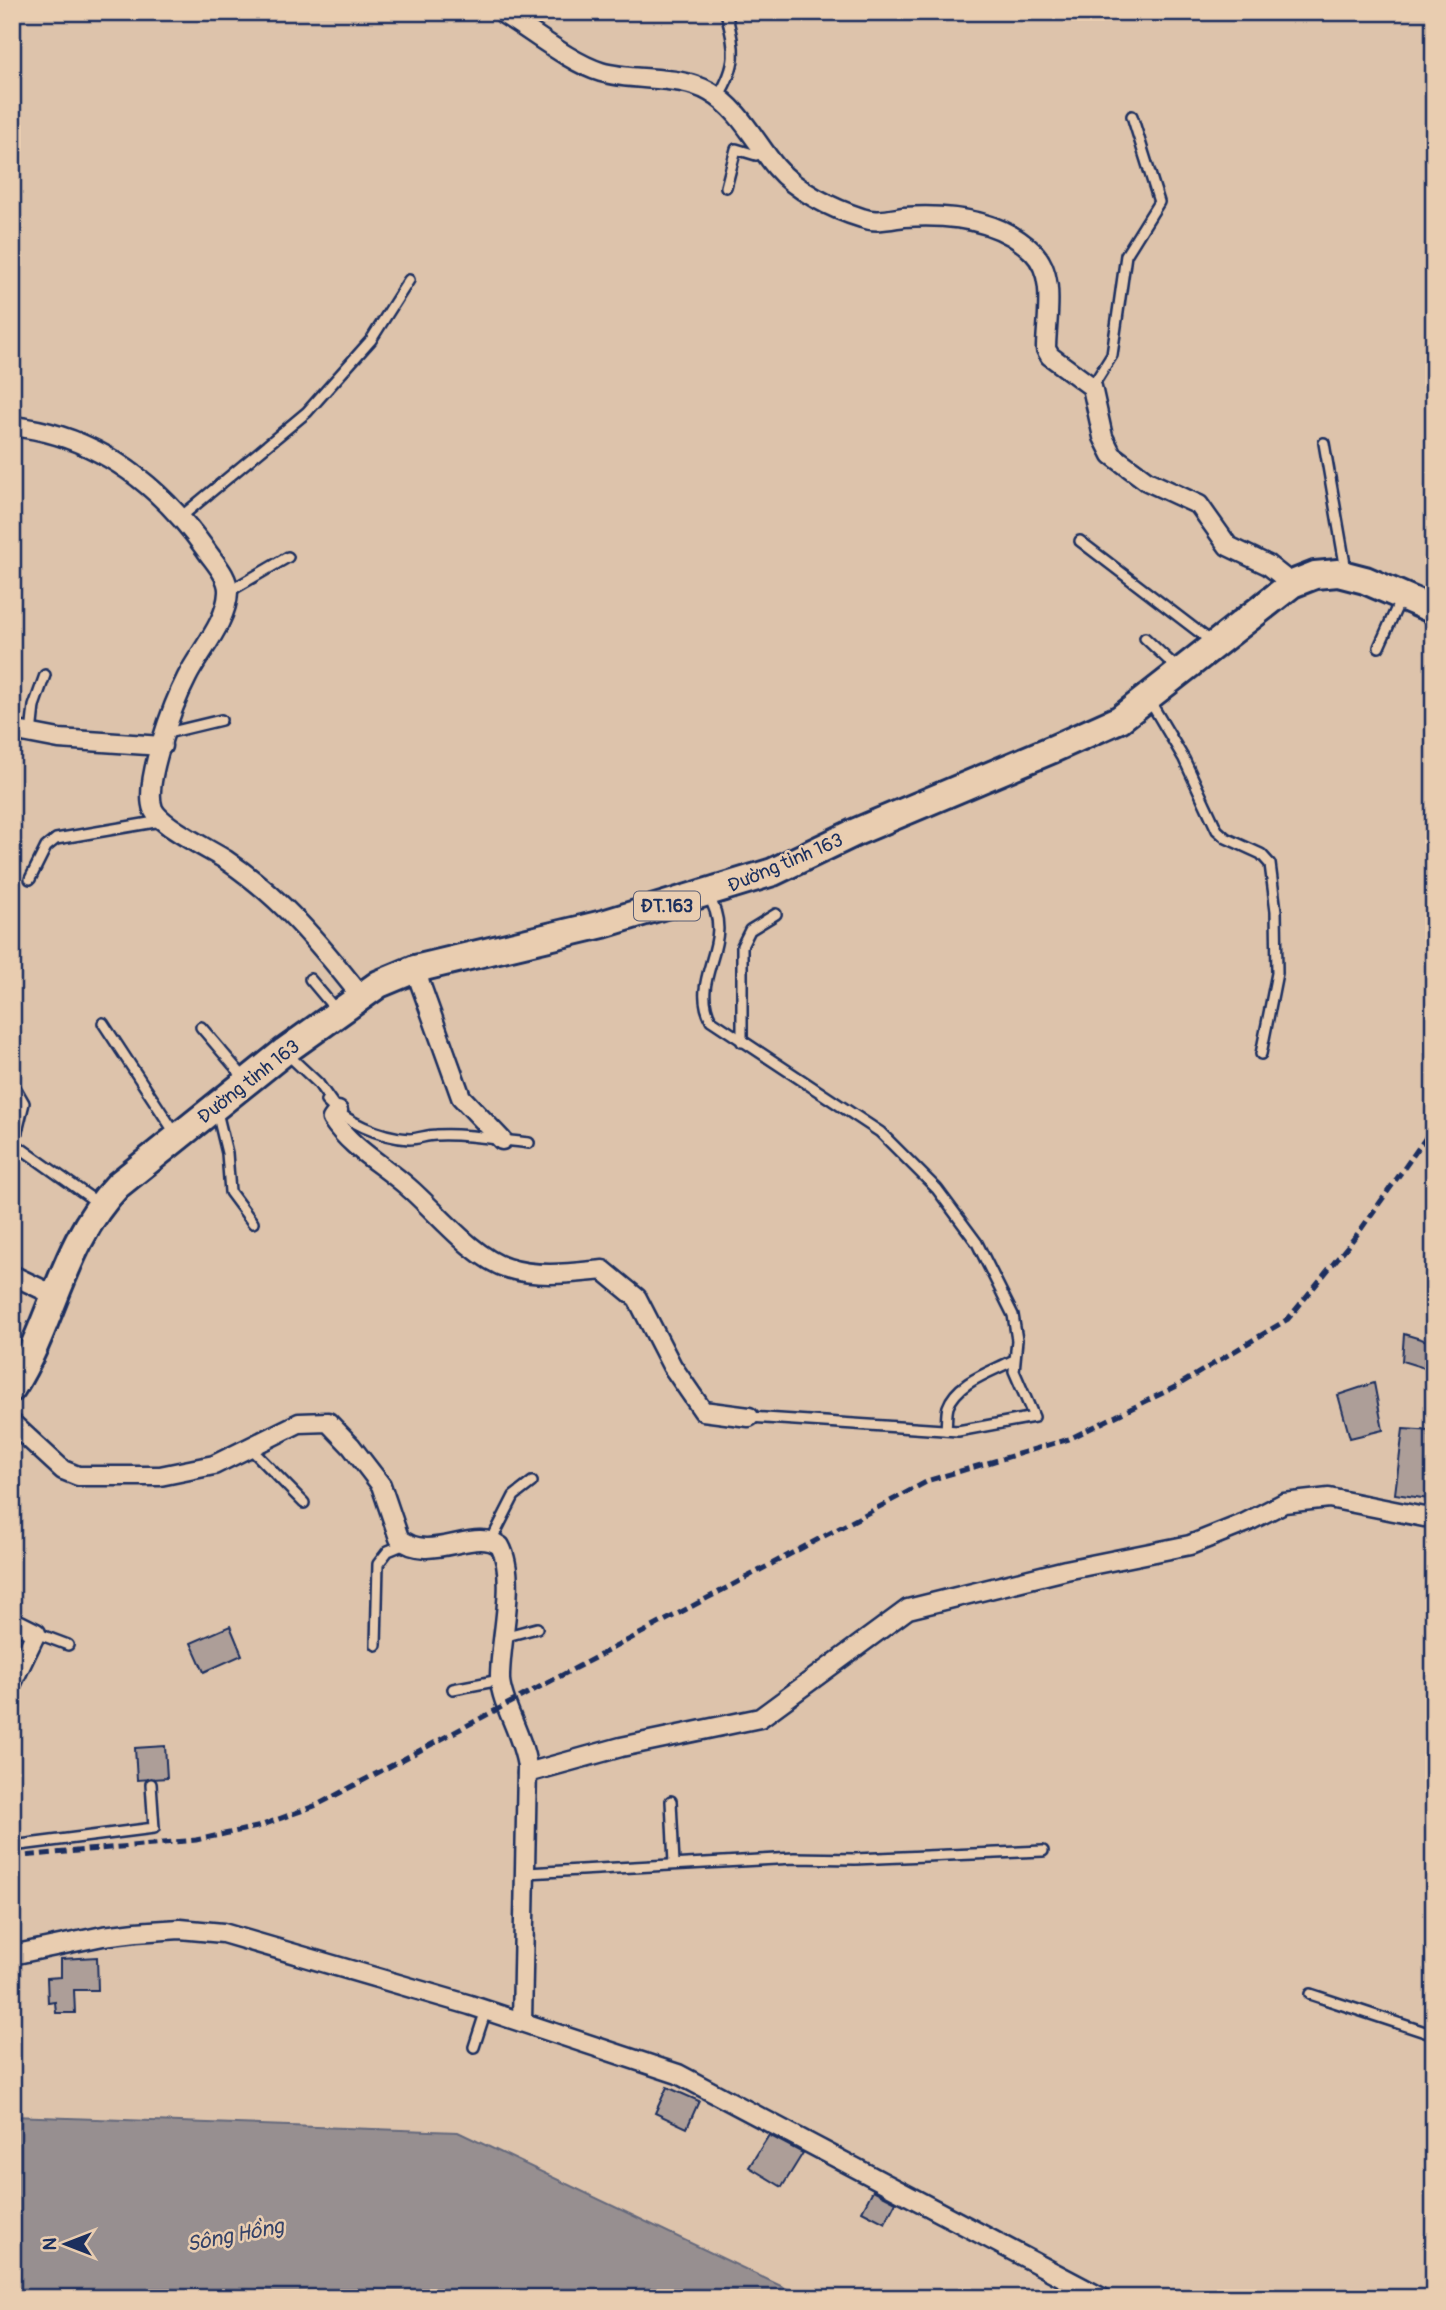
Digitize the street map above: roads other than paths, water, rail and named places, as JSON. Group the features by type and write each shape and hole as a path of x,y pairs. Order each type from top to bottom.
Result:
{"main road":[{"name":"Đường tỉnh 163","path":"12,1388 35,1349 76,1242 99,1205 118,1185 285,1051 360,995 415,969 603,924 773,872 856,832 1053,749 1120,719 1213,643 1292,584 1315,575 1346,575 1402,595 1434,610"}],"street":[{"path":"505,15 600,71 662,80 706,90 718,97 744,123 774,165 793,182 834,207 864,219 933,216 975,221 1007,234 1032,251 1041,262 1049,295 1046,349 1050,356 1092,387 1100,429 1112,455 1147,481 1199,505 1228,547 1268,565 1292,584"},
{"path":"12,426 74,440 101,452 148,483 182,516 223,575 228,592 218,622 185,680 164,739 151,795 154,810 163,820 228,862 272,895 308,930 360,995"},
{"path":"12,730 31,734 164,739"},
{"path":"415,969 461,1097 502,1140"},
{"path":"338,1111 332,1119 343,1135 406,1185 480,1253 507,1268 553,1274 603,1270 637,1298 672,1366 703,1411 749,1417"},
{"path":"12,1275 56,1296"},
{"path":"12,1423 63,1470 78,1476 160,1476 200,1470 299,1423 328,1422 351,1446 381,1485 399,1538 405,1544 433,1548 491,1541 500,1546 507,1568 500,1680 524,1747 527,1773 523,2022"},
{"path":"527,1773 621,1747 760,1718 908,1609 1066,1570 1190,1545 1245,1523 1284,1503 1329,1498 1424,1517 1434,1515"},
{"path":"12,1621 36,1633 12,1683"},
{"path":"12,1955 114,1935 180,1929 223,1933 486,2010 678,2074 1102,2298"}],"lane":[{"path":"718,97 734,64 735,51 726,12"},
{"path":"1092,387 1112,355 1126,255 1159,202 1132,116"},
{"path":"726,187 736,149 756,155 766,152"},
{"path":"182,516 307,412 371,340 409,280"},
{"path":"1324,443 1346,575"},
{"path":"1080,541 1213,643"},
{"path":"228,592 288,557"},
{"path":"1379,648 1402,595"},
{"path":"1145,638 1180,671"},
{"path":"31,734 34,706 45,675"},
{"path":"1147,697 1184,759 1217,830 1226,838 1261,854 1270,864 1276,911 1277,973 1261,1054"},
{"path":"164,739 221,720"},
{"path":"30,879 46,847 56,839 163,820"},
{"path":"708,894 719,915 718,938 704,983 704,1008 711,1020 742,1042 780,1063 880,1132 937,1189 977,1243 1008,1304 1016,1326 1012,1361 1016,1379 1034,1417 998,1426 946,1430 749,1417"},
{"path":"742,1042 742,946 750,930 776,914"},
{"path":"310,979 337,1012"},
{"path":"103,1023 178,1138"},
{"path":"201,1027 247,1082"},
{"path":"285,1051 318,1083 338,1111 355,1123 381,1133 411,1139 437,1135 529,1143"},
{"path":"12,1082 24,1103 13,1143 99,1205"},
{"path":"215,1107 228,1153 230,1192 253,1223"},
{"path":"946,1430 948,1407 958,1394 972,1381 1012,1361"},
{"path":"249,1447 304,1503"},
{"path":"491,1541 514,1496 532,1482"},
{"path":"376,1645 378,1564 388,1551 405,1544"},
{"path":"503,1637 537,1628"},
{"path":"36,1633 68,1645"},
{"path":"453,1689 500,1680"},
{"path":"12,1846 154,1828 151,1784"},
{"path":"671,1801 674,1864"},
{"path":"527,1873 674,1864 1044,1851"},
{"path":"1310,1994 1434,2035"},
{"path":"474,2047 486,2010"}],"water":[{"name":"Sông Hồng","path":"12,2116 458,2132 806,2298 12,2298"}],"railway":[{"path":"12,1857 196,1840 257,1827 317,1805 930,1480 1069,1439 1175,1387 1288,1319 1359,1232 1434,1126"}]}
